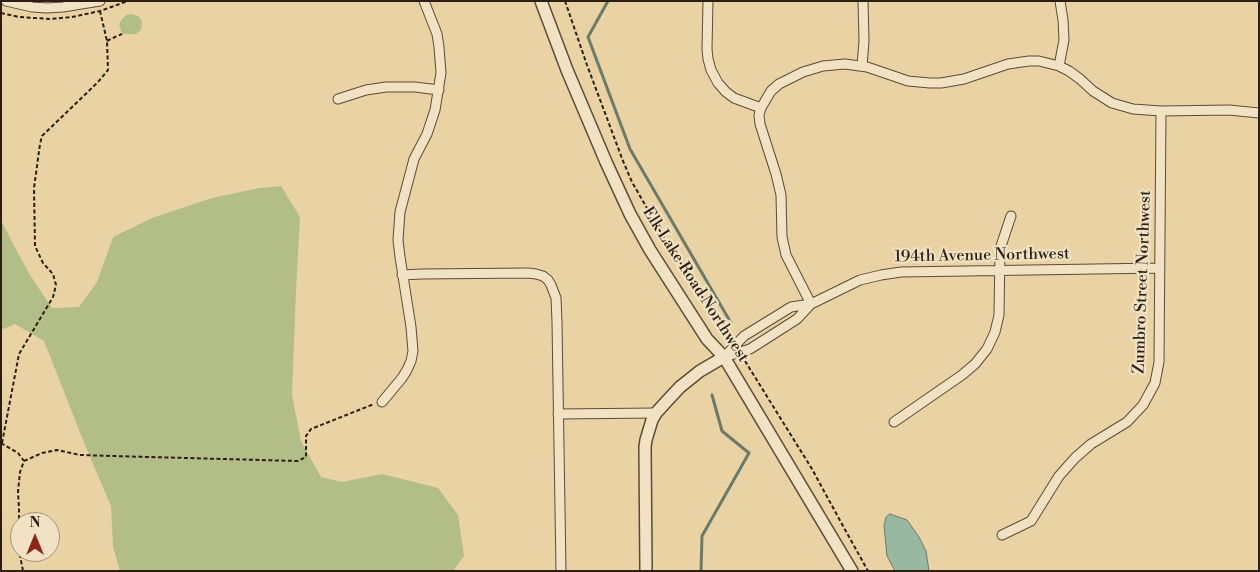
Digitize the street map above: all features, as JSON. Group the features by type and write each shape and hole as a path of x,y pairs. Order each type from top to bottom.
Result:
{"street":[{"path":"6,1 26,6 48,8 100,1"},
{"path":"382,402 408,370 413,351 412,327 402,275 398,240 400,212 414,159 427,134 436,110 441,73 437,34 424,1"},
{"name":"Elk Lake Road Northwest","path":"541,1 567,70 630,214 650,250 707,339 724,357 852,571"},
{"path":"708,1 707,49 711,70 718,83 726,92 734,98 761,108"},
{"path":"862,66 864,41 863,1"},
{"path":"1059,66 1064,40 1060,1"},
{"path":"811,304 786,255 782,237 781,195 759,115 771,91 779,84 803,72 823,66 845,64 862,66 908,81 942,83 964,79 1019,62 1039,61 1059,66 1069,71 1094,91 1122,107 1161,111 1229,110 1259,113"},
{"path":"338,100 366,90 386,87 415,87 439,90"},
{"name":"Zumbro Street Northwest","path":"1002,535 1031,520 1059,476 1075,458 1092,444 1127,422 1143,405 1155,383 1159,362 1161,111"},
{"path":"894,422 962,375 975,364 987,348 995,332 999,315 1000,249 1011,216"},
{"name":"194th Avenue Northwest","path":"724,357 737,349 744,336 792,307 811,304 860,280 881,275 901,272 1160,268"},
{"path":"402,275 517,272 536,274 548,280 554,291 556,298 560,571"},
{"name":"194th Avenue Northwest","path":"737,349 750,349 797,319 811,304"},
{"path":"646,571 645,447 650,427 656,414 680,387 700,371 724,357"},
{"path":"558,414 656,414"}],"path":[{"path":"564,1 632,182 660,232 812,468 868,571"},
{"path":"24,461 18,453 1,443 19,354 53,297 56,285 53,274 43,263 35,246 34,188 40,144 42,136 108,70 107,41 100,11"},
{"path":"107,41 122,34"},
{"path":"23,571 19,550 18,492 20,472 24,461 42,453 57,450 80,455 298,461 306,457 306,436 311,429 382,402"}],"shaded area":[{"path":"126,15 138,16 142,21 141,30 136,34 122,34 119,24"},
{"path":"281,186 300,217 292,395 301,441 321,477 342,482 382,474 438,488 458,515 464,556 453,571 120,571 113,547 111,506 44,341 15,324 1,330 1,220 30,275 52,308 79,307 97,282 113,237 152,218 212,198 260,188"},
{"path":"890,514 907,520 919,537 926,551 929,571 895,571 887,556 884,526 886,517"}],"waterway":[{"path":"608,1 588,37 630,149 731,323"},
{"path":"701,571 702,536 749,453 722,431 712,395"}]}
